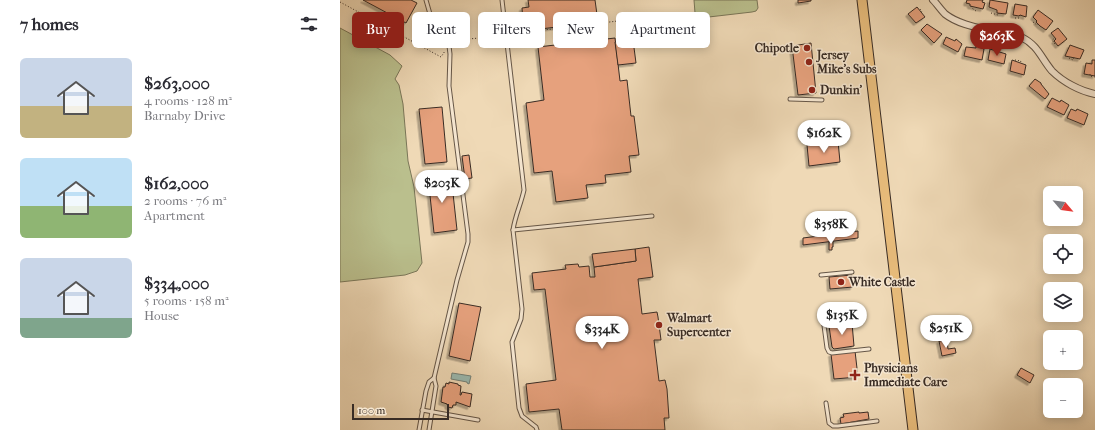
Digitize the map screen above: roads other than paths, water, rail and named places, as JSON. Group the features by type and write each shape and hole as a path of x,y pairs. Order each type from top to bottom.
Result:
{"main road":[{"path":"862,0 913,430"}],"street":[{"path":"933,0 946,14 962,23 1020,37 1040,52 1052,71 1066,82 1082,91 1095,94"}],"lane":[{"path":"426,0 432,21 448,46 450,54 450,86 468,234 468,242 457,280 434,378 436,386 429,430"},
{"path":"502,0 524,190 522,203 514,219 513,230 522,309 512,342 519,408 522,416 536,427 537,430"},
{"path":"790,99 822,100"},
{"path":"513,230 652,216"},
{"path":"822,275 852,272"},
{"path":"823,318 827,348 829,352 832,354 869,349"},
{"path":"419,430 424,396 429,382 434,378"},
{"path":"424,396 434,398"},
{"path":"826,403 829,423 833,426 877,421"},
{"path":"422,410 478,420"}],"water":[{"path":"452,373 471,376 469,384 467,382 451,379"}],"place":[{"name":"Chipotle","path":"807,48"},
{"name":"Jersey Mike's Subs","path":"809,62"},
{"name":"Dunkin'","path":"812,90"},
{"name":"White Castle","path":"841,282"},
{"name":"Walmart Supercenter","path":"659,325"},
{"name":"Physicians Immediate Care","path":"855,375"}]}
